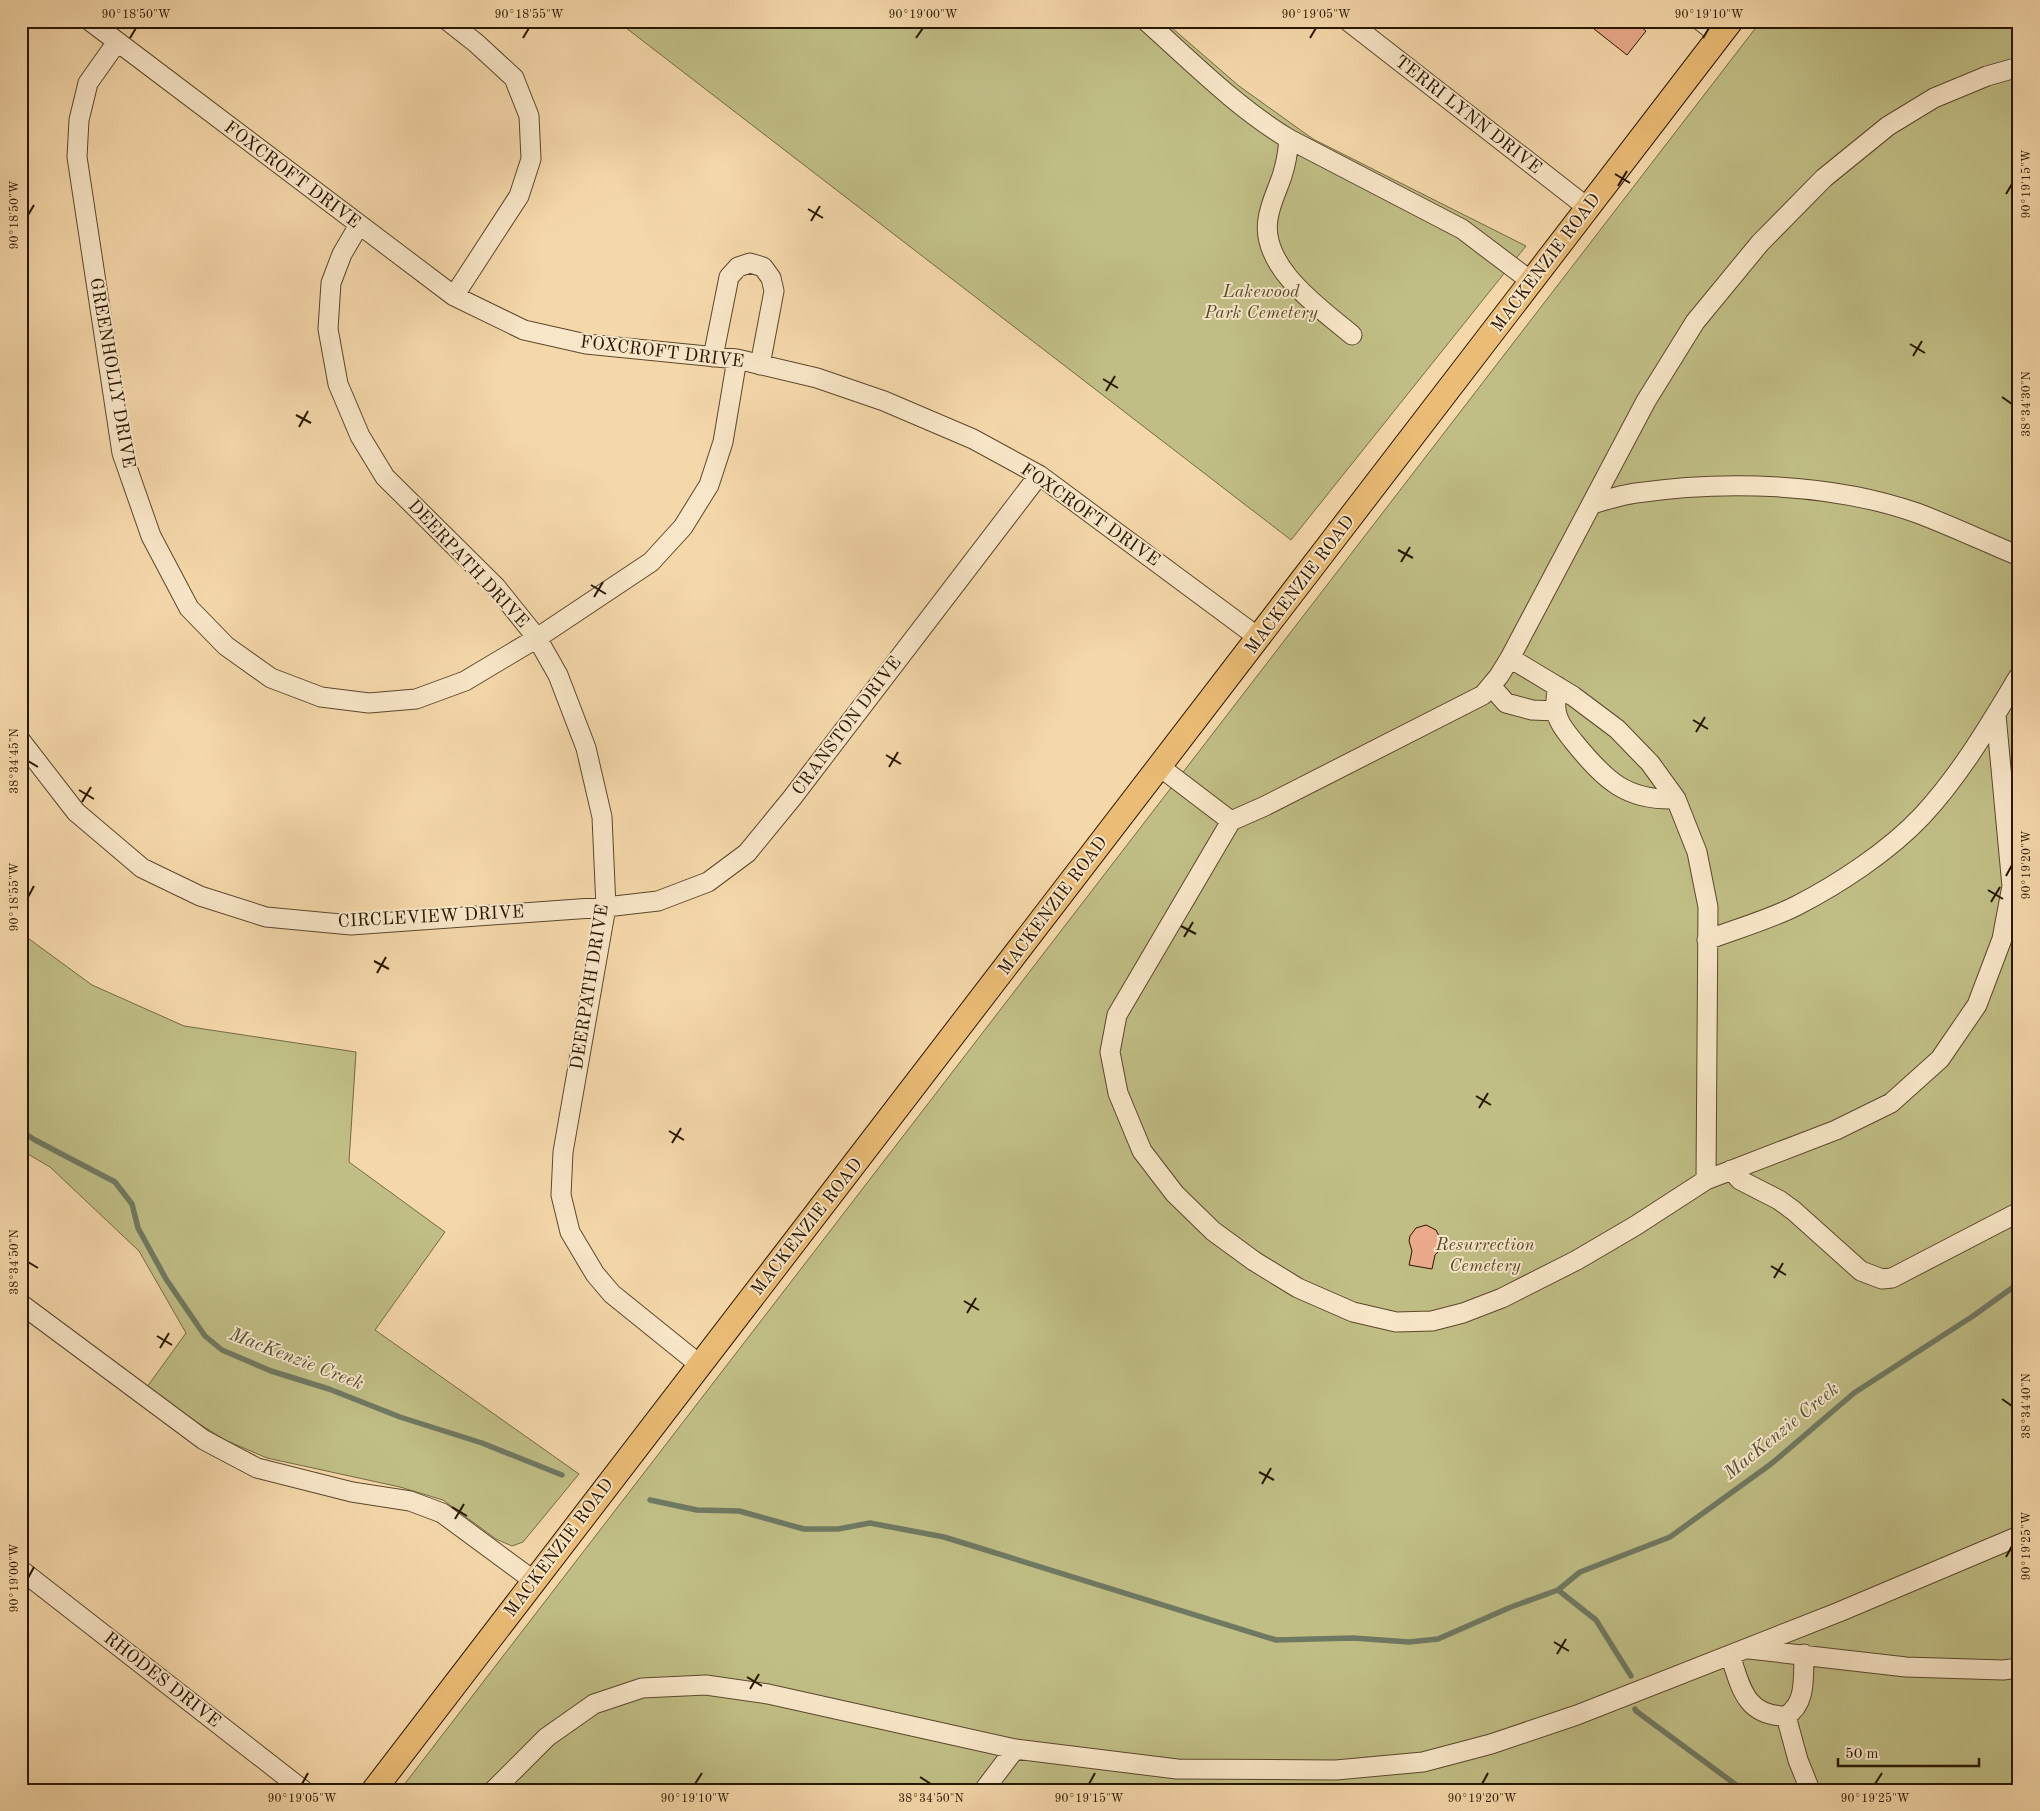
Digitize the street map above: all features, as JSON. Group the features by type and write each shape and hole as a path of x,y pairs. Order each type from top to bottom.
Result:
{"main road":[{"name":"MACKENZIE ROAD","path":"374,1790 1726,28"}],"street":[{"name":"FOXCROFT DRIVE","path":"90,21 454,296 524,330 586,344 737,359 816,378 884,401 973,439 1039,475 1259,638"},
{"path":"448,21 476,43 514,78 529,116 531,159 519,196 454,296"},
{"path":"1146,21 1238,104 1261,122 1462,229 1532,282"},
{"name":"TERRI LYNN DRIVE","path":"1348,21 1588,208"},
{"path":"1701,21 1726,28"},
{"name":"GREENHOLLY DRIVE","path":"117,42 88,83 80,120 77,157 122,453 151,536 189,608 226,646 271,678 321,697 369,703 416,699 464,681 537,638 651,562 683,527 709,485 723,442 737,359"},
{"path":"1996,714 2012,886 2002,939 1977,1005 1940,1059 1891,1103 1836,1130 1706,1180 1635,1226 1577,1260 1502,1298 1463,1313 1432,1321 1396,1322 1353,1312 1298,1288 1254,1261 1213,1231 1175,1194 1142,1151 1118,1093 1110,1052 1117,1015 1231,821 1265,806 1483,695 1499,676 1510,658 1646,401 1695,322 1760,243 1817,184 1888,126 1934,98 1987,76 2019,67"},
{"path":"1289,138 1286,162 1272,199 1267,221 1268,242 1282,267 1300,291 1352,335"},
{"name":"DEERPATH DRIVE","path":"359,225 342,254 331,282 328,329 338,384 360,436 386,477 496,588 537,638 558,675 586,748 602,817 606,907 563,1152 561,1195 570,1232 595,1274 612,1294 700,1365"},
{"path":"713,357 729,277 738,267 750,263 762,267 771,278 774,291 760,365"},
{"name":"CRANSTON DRIVE","path":"606,907 658,901 708,882 747,853 792,798 1039,475"},
{"path":"1592,504 1634,494 1686,488 1763,486 1856,496 1917,513 2019,556"},
{"path":"1510,658 1573,696 1617,729 1650,763 1676,799 1697,852 1708,907 1706,1180"},
{"path":"1707,940 1795,906 1852,873 1890,844 1921,817 1955,777 2019,676"},
{"path":"1491,686 1506,703 1532,710 1556,711"},
{"path":"1557,686 1556,711 1562,726 1606,777 1624,790 1641,797 1658,800 1676,799"},
{"name":"CIRCLEVIEW DRIVE","path":"21,741 76,812 142,868 200,896 266,917 351,925 606,907"},
{"path":"1160,767 1231,821"},
{"path":"1732,1170 1740,1180 1779,1200 1794,1211 1861,1271 1882,1279 1892,1278 2019,1212"},
{"path":"21,1304 204,1440 257,1468 352,1492 410,1501 442,1513 534,1581"},
{"path":"494,1790 547,1737 594,1704 642,1688 706,1685 768,1694 1015,1749 1177,1768 1336,1770 1423,1762 1491,1744 1577,1715 1839,1612 2019,1536"},
{"name":"RHODES DRIVE","path":"21,1570 303,1790"},
{"path":"1738,1652 1804,1654 1906,1667 2003,1670 2019,1668"},
{"path":"1738,1652 1744,1695 1751,1705 1764,1712 1786,1716 1794,1711 1801,1699 1804,1654"},
{"path":"1786,1716 1798,1760 1810,1790"},
{"path":"984,1790 1015,1749"}],"green space":[{"name":"Lakewood Park Cemetery","path":"617,21 1164,21 1239,86 1313,139 1526,246 1291,540"},
{"name":"Resurrection Cemetery","path":"1761,21 2019,21 2019,1790 400,1790"},
{"path":"21,933 92,985 184,1026 356,1052 349,1162 445,1232 375,1330 579,1474 523,1542 512,1546 496,1539 443,1500 400,1487 267,1458 225,1440 182,1413 147,1387 186,1333 139,1251 50,1167 21,1150"}],"building":[{"path":"1584,21 1634,21 1646,31 1627,55"},
{"path":"1426,1225 1436,1230 1441,1240 1432,1269 1409,1265 1412,1251 1409,1241 1410,1236 1416,1228"}],"waterway":[{"name":"MacKenzie Creek","path":"21,1131 115,1182 132,1204 138,1228 166,1279 205,1336 222,1350 271,1371 329,1389 400,1417 482,1443 562,1475"},
{"path":"650,1500 697,1510 739,1511 804,1529 838,1529 870,1523 944,1537 1276,1640 1353,1638 1409,1642 1438,1639 1511,1607 1558,1590 1580,1572 1670,1537 1771,1464 1854,1393 1973,1316 2019,1283"},
{"path":"1558,1590 1596,1620 1631,1676"},
{"path":"1635,1709 1743,1790"}]}
